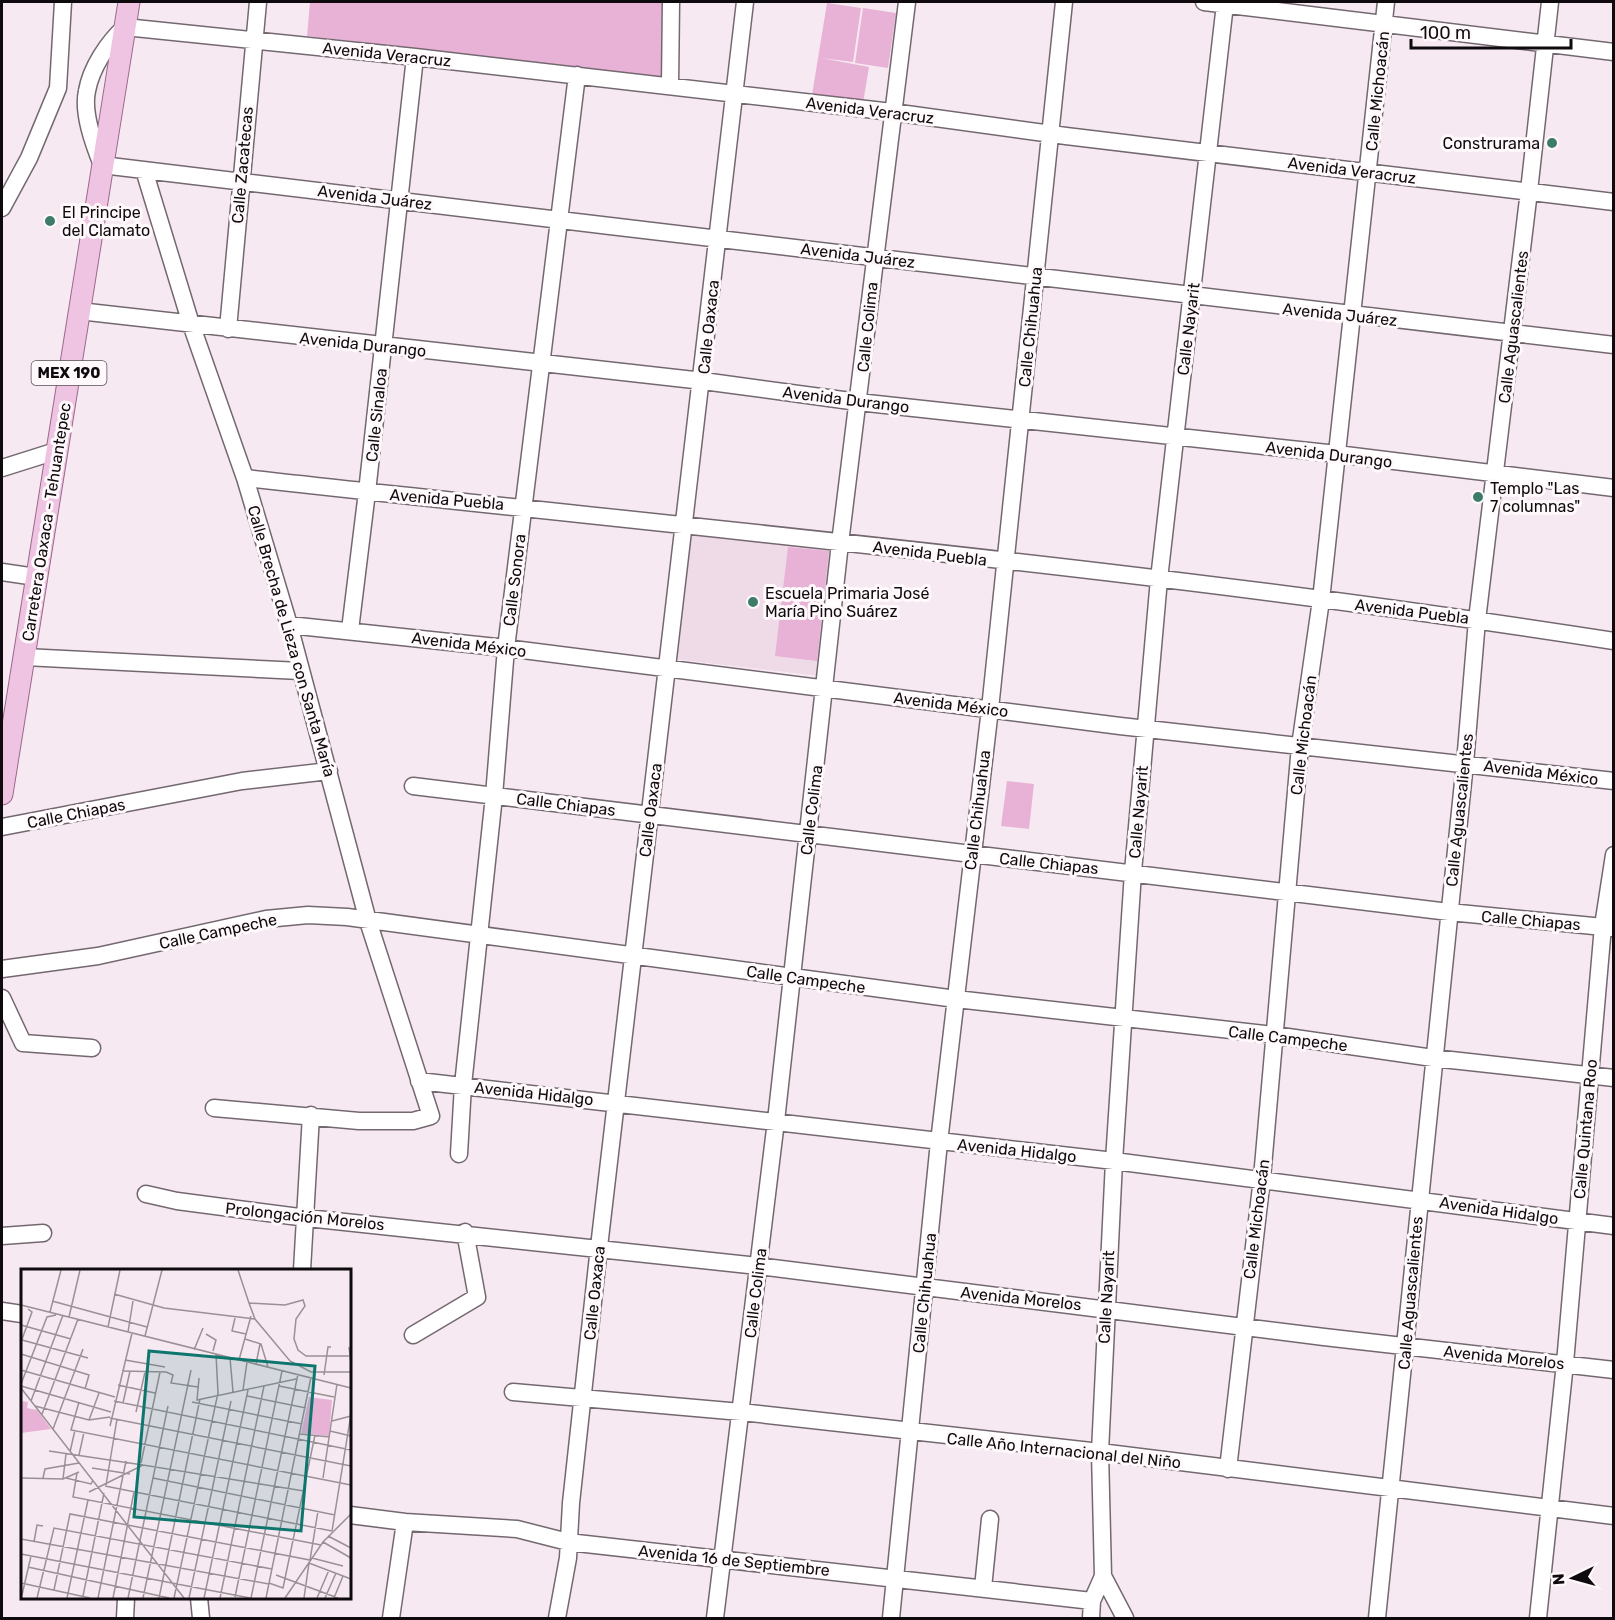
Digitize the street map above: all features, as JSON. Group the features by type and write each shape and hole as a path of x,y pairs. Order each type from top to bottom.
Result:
{"main road":[{"name":"Carretera Oaxaca - Tehuantepec","path":"2,794 5,744 25,657 129,2"}],"street":[{"path":"2,208 29,158 58,88 63,2"},
{"name":"Calle Zacatecas","path":"228,329 258,2"},
{"path":"670,86 671,2"},
{"name":"Calle Oaxaca","path":"557,1618 568,1542 599,1247 668,668 682,525 703,381 717,238 746,2"},
{"name":"Calle Colima","path":"716,1618 776,1120 840,543 907,2"},
{"name":"Calle Chihuahua","path":"891,1618 939,1142 990,709 1064,2"},
{"path":"1204,2 1614,52"},
{"name":"Calle Michoacán","path":"1228,1469 1262,1179 1300,746 1321,600 1386,2"},
{"name":"Calle Aguascalientes","path":"1377,1618 1406,1347 1418,1199 1465,763 1477,620 1550,2"},
{"name":"Calle Nayarit","path":"1125,1618 1103,1576 1100,1452 1105,1308 1114,1161 1133,872 1159,579 1225,4"},
{"path":"102,165 88,112 86,92 101,56 125,27"},
{"name":"Avenida Veracruz","path":"125,27 734,93 1614,202"},
{"name":"Calle Sinaloa","path":"350,630 415,57"},
{"name":"Calle Sonora","path":"459,1154 463,1086 494,796 506,648 577,75"},
{"path":"58,88 86,92"},
{"name":"Avenida Juárez","path":"102,165 875,256 1035,279 1614,345"},
{"name":"Calle Brecha de Lieza con Santa María","path":"144,170 190,324 245,478 289,625 368,921 431,1116 413,1121 359,1121 311,1115"},
{"name":"Avenida Durango","path":"79,312 703,381 858,402 1337,454 1614,488"},
{"path":"2,468 56,452"},
{"name":"Avenida Puebla","path":"245,478 524,507 1159,579 1477,620 1614,641"},
{"path":"2,572 36,577"},
{"name":"Avenida México","path":"289,625 506,648 1146,728 1614,781"},
{"path":"25,657 300,671"},
{"name":"Calle Chiapas","path":"2,827 231,783 329,771"},
{"name":"Calle Chiapas","path":"413,786 1449,912 1608,927"},
{"name":"Calle Quintana Roo","path":"1538,1618 1590,1076 1608,927 1614,855"},
{"name":"Calle Campeche","path":"2,969 98,956 266,919 308,915 347,916 368,921 956,999 1274,1035 1433,1058 1614,1078"},
{"path":"2,998 23,1043 92,1048"},
{"name":"Avenida Hidalgo","path":"419,1081 776,1120 939,1142 1114,1161 1614,1226"},
{"path":"214,1108 311,1115 307,1218 302,1269"},
{"name":"Prolongación Morelos","path":"146,1194 177,1201 307,1218 465,1232"},
{"path":"413,1335 477,1297 465,1232"},
{"name":"Avenida Morelos","path":"465,1232 1105,1308 1406,1347 1614,1370"},
{"path":"2,1236 43,1233"},
{"path":"2,1311 21,1314"},
{"name":"Calle Año Internacional del Niño","path":"513,1392 741,1412 911,1433 1100,1452 1614,1516"},
{"name":"Avenida 16 de Septiembre","path":"351,1515 405,1522 516,1529 568,1542 1092,1601"},
{"path":"983,1588 990,1519"},
{"path":"391,1618 405,1522"},
{"path":"1091,1618 1092,1601 1103,1576"},
{"path":"125,1618 126,1599"},
{"path":"199,1599 201,1618"}],"shaded area":[{"path":"310,2 664,2 663,77 307,36"},
{"path":"827,3 861,8 853,62 821,58 869,67 863,103 812,95"},
{"path":"863,8 896,13 888,68 855,63"},
{"name":"Escuela Primaria José María Pino Suárez","path":"687,528 831,546 820,676 674,659"},
{"path":"788,547 829,551 817,661 775,656"},
{"path":"1007,781 1034,784 1029,829 1001,826"}],"place":[{"name":"Construrama","path":"1552,143"},
{"name":"El Principe del Clamato","path":"50,221"},
{"name":"Templo \"Las 7 columnas\"","path":"1478,497"},
{"name":"Escuela Primaria José María Pino Suárez","path":"753,602"}]}
